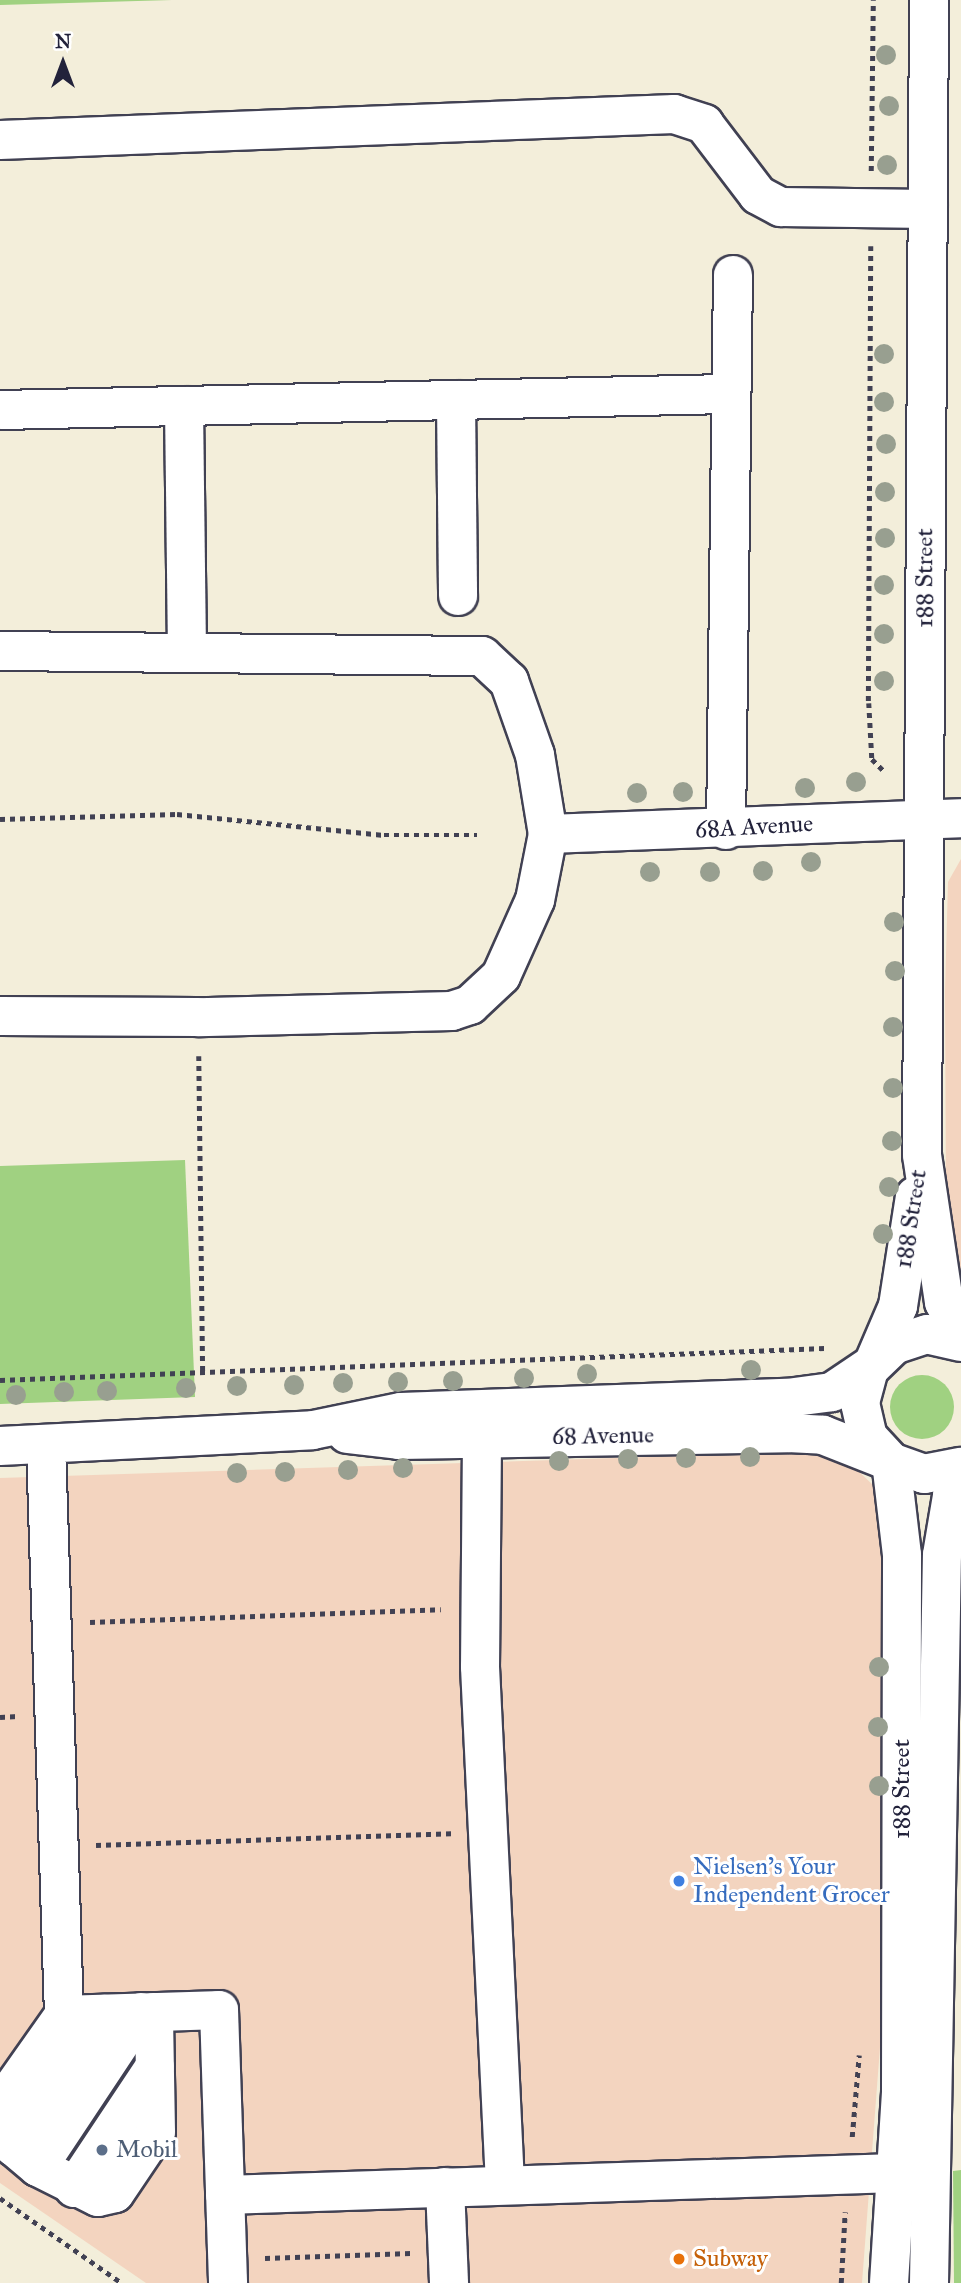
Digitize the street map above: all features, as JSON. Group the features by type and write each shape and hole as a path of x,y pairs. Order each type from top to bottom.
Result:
{"street":[{"name":"188 Street","path":"889,2283 896,2173 902,1555 890,1462 867,1437 860,1412 873,1363 898,1306 922,1155 942,818 928,209 929,0"},
{"path":"0,140 682,115 704,124 758,195 781,207 928,209"},
{"path":"726,830 733,275"},
{"path":"0,411 730,394"},
{"path":"456,400 458,596"},
{"path":"184,406 187,650"},
{"path":"0,651 187,650 482,656 509,681 536,755 548,834 535,900 501,976 476,1002 452,1011 198,1017 0,1016"},
{"name":"68A Avenue","path":"548,834 726,830 942,818"},
{"name":"188 Street","path":"922,1155 942,1292 961,1334"},
{"name":"68 Avenue","path":"0,1446 313,1430 401,1412 787,1398 832,1392 910,1338 961,1342"},
{"name":"68 Avenue","path":"313,1430 399,1440 788,1433 823,1435 924,1474 961,1467"},
{"path":"482,1439 481,1667 505,2184"},
{"path":"47,1444 64,2015 4,2100 13,2136 74,2188 155,2066 148,2012"},
{"name":"188 Street","path":"929,2283 942,1555 961,1482"},
{"path":"64,2015 219,2010 225,2195 243,2277"},
{"path":"13,2136 148,2012"},
{"path":"13,2136 104,2014"},
{"path":"225,2195 896,2173 933,2158"},
{"path":"445,2187 449,2283"}],"path":[{"path":"873,0 869,703 872,759 886,774"},
{"path":"0,819 177,814 384,835 477,835"},
{"path":"198,1017 203,1372"},
{"path":"0,1380 787,1354 834,1343"},
{"path":"85,1622 455,1609"},
{"path":"82,1845 464,1832"},
{"path":"853,2131 860,2040"},
{"path":"0,2198 122,2283"},
{"path":"841,2283 846,2203"},
{"path":"243,2277 258,2259 413,2253 412,2242"}],"shaded area":[{"path":"961,859 961,1309 946,1197 945,992 948,882"},
{"path":"805,1452 852,1465 874,1486 883,1510 882,2021 862,2283 146,2283 0,2183 0,1478"}],"green space":[{"path":"0,0 172,0 0,5"},
{"path":"185,1160 195,1397 0,1404 0,1166"},
{"path":"916,1375 928,1375 945,1384 952,1395 952,1419 945,1430 928,1439 916,1439 904,1434 895,1425 890,1413 890,1401 895,1389 904,1380"},
{"path":"961,2170 961,2283 954,2283 953,2171"}],"place":[{"name":"Nielsen's Your Independent Grocer","path":"679,1881"},
{"name":"Mobil","path":"102,2150"},
{"name":"Subway","path":"679,2259"}]}
